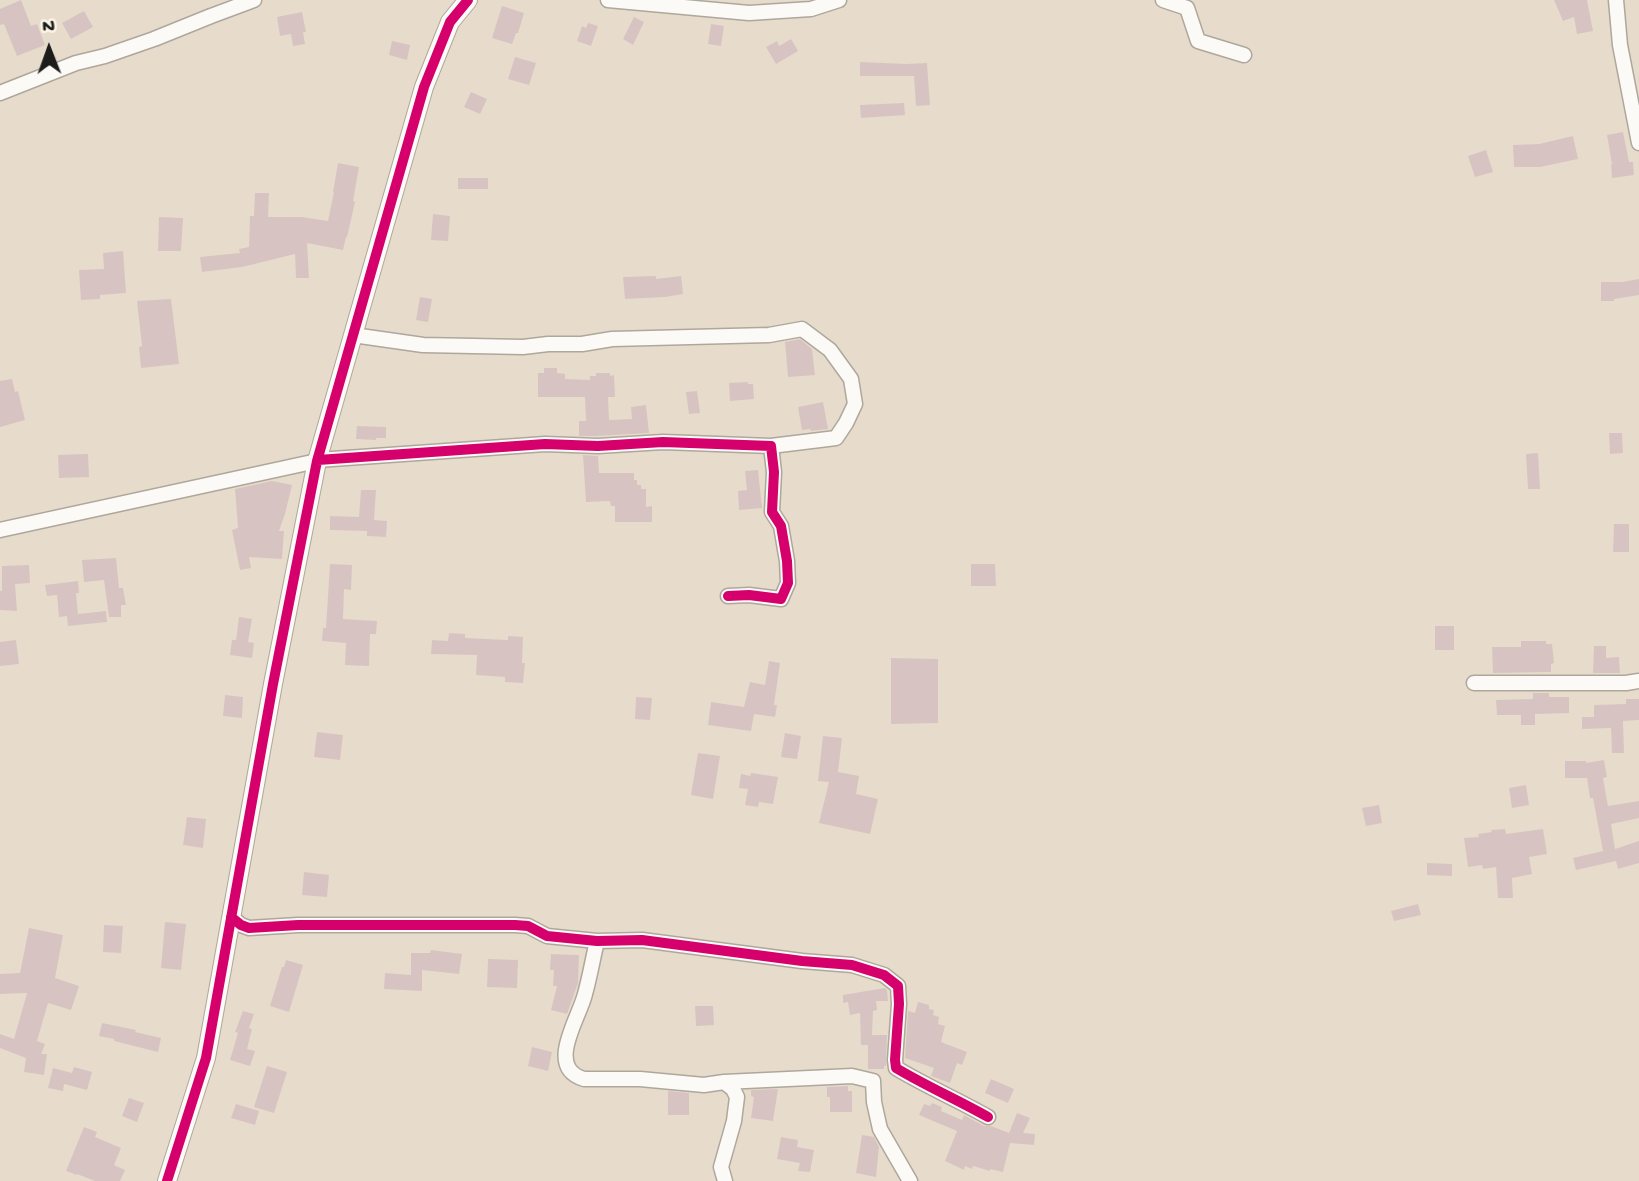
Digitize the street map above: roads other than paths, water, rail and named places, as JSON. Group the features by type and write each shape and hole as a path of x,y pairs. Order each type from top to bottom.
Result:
{"street":[{"path":"0,93 76,63 155,39 254,0"},
{"path":"167,1181 206,1058 276,671 318,460 424,87 450,22 468,0"},
{"path":"608,0 750,13 811,9 839,0"},
{"path":"1163,0 1187,8 1198,41 1244,55"},
{"path":"1616,0 1620,45 1639,143"},
{"path":"0,530 318,460 545,444 598,446 663,442 771,446 836,438 855,404 850,379 830,350 802,329 769,335 612,339 582,344 523,347 423,345 353,335"},
{"path":"727,596 749,595 781,599 788,583 780,526 772,512 774,472 771,446"},
{"path":"1474,682 1639,681"},
{"path":"231,917 249,928 298,925 528,926 547,936 597,941 642,940 852,965 884,975 898,986 896,1068 988,1117"},
{"path":"597,941 584,997 567,1041 566,1062 570,1072 576,1077 640,1079 704,1086 724,1082 852,1076 873,1081 880,1129 910,1181"},
{"path":"724,1082 733,1089 737,1097 734,1121 721,1167 725,1181"}]}
